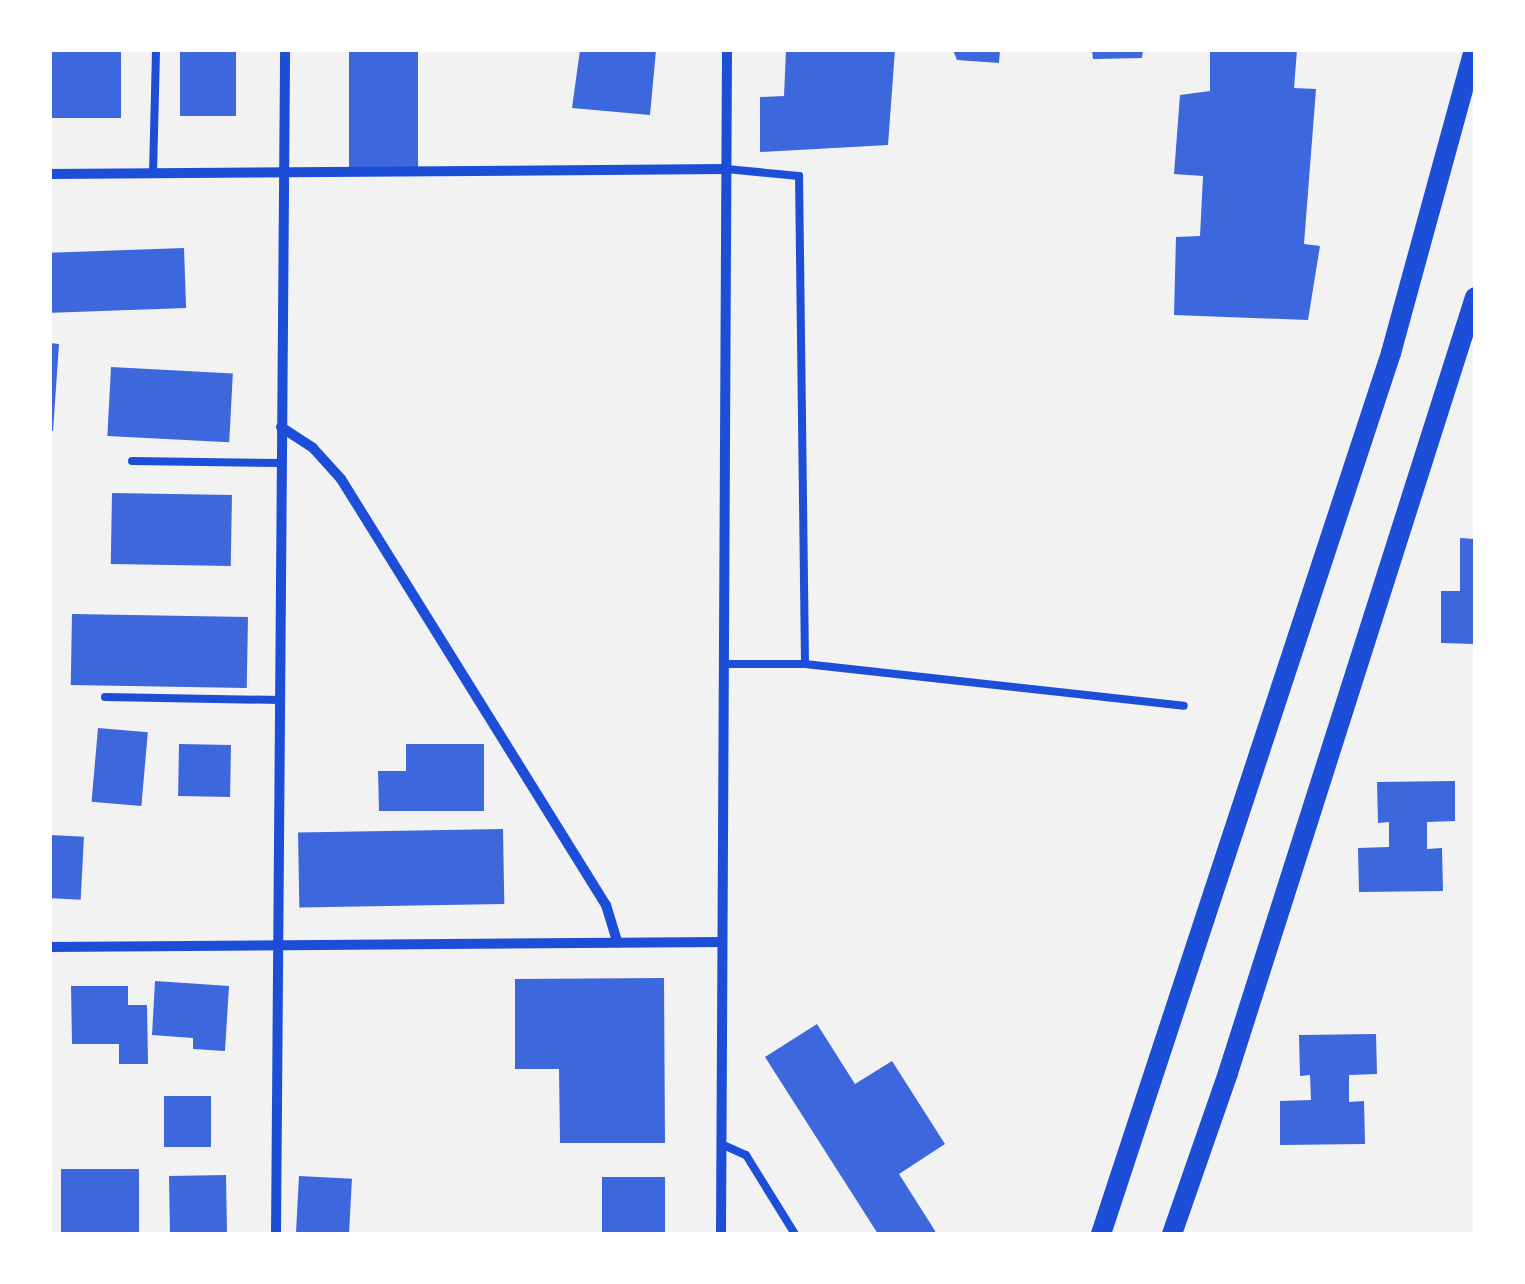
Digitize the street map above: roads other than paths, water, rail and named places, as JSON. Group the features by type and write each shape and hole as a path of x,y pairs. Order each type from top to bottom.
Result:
{"main road":[{"path":"1102,1234 1385,371 1474,50"},
{"path":"1172,1234 1228,1073 1475,297"}],"street":[{"path":"276,1234 285,50"},
{"path":"721,1234 728,50"},
{"path":"50,174 726,169"},
{"path":"281,427 314,448 341,479 606,905 617,942"},
{"path":"50,947 722,942"}],"lane":[{"path":"153,174 156,50"},
{"path":"726,169 800,176 805,664"},
{"path":"132,461 281,463"},
{"path":"724,664 805,664 1184,706"},
{"path":"105,698 280,700"},
{"path":"721,1144 746,1156 795,1234"}]}
